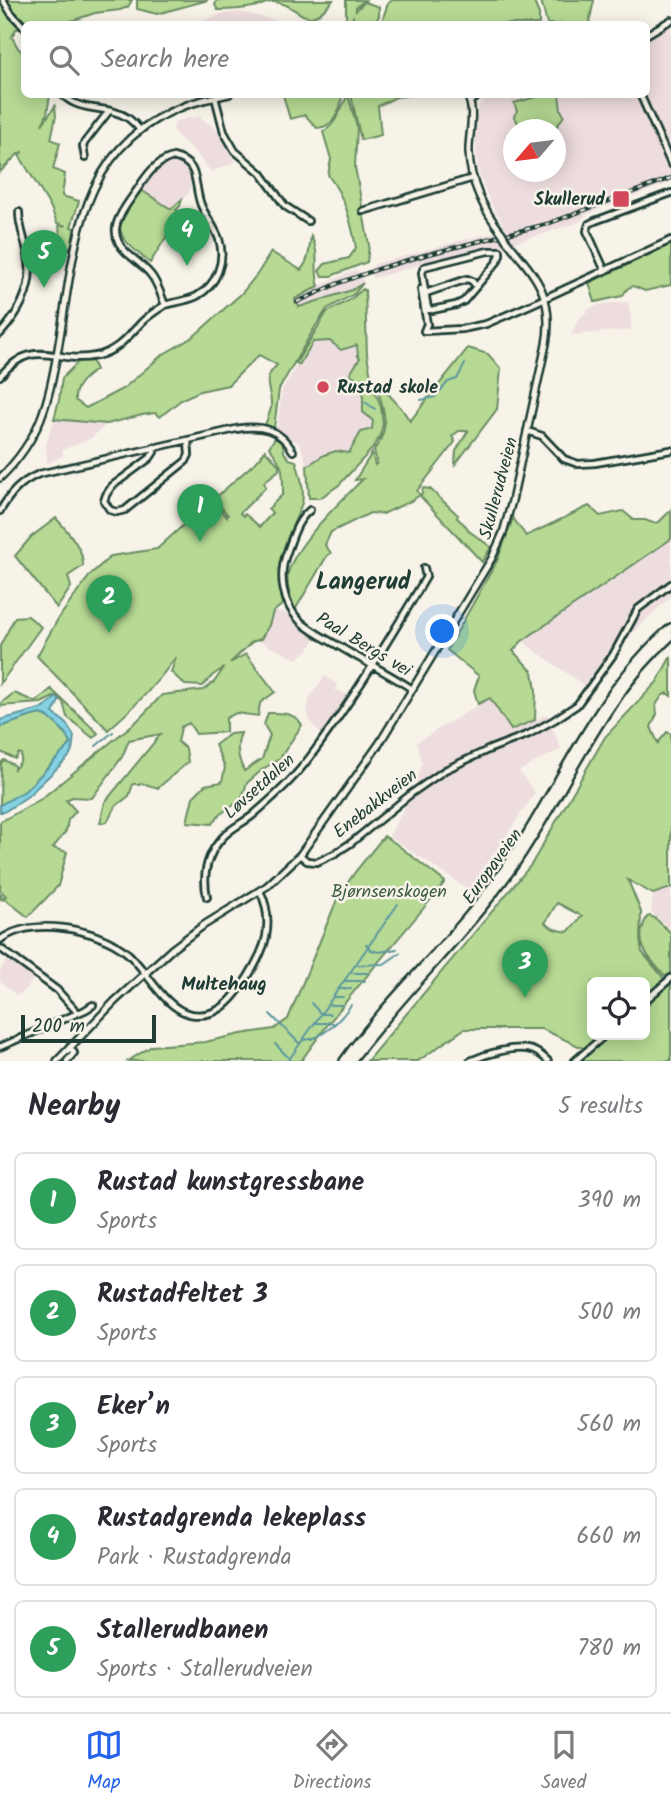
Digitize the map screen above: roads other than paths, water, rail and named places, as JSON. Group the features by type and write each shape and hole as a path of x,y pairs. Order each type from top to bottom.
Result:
{"highway":[{"name":"Europaveien","path":"344,1061 501,874 621,680 671,628"},
{"name":"Europaveien","path":"354,1061 368,1039 496,891 538,828 610,706 635,672 671,636"}],"main road":[{"path":"0,478 23,452 40,424 49,398 78,233 88,200 107,165 126,143 141,131 171,112 212,98"},
{"path":"468,98 471,102"},
{"name":"Skullerudveien","path":"300,855 369,760 482,575 497,546 510,509 547,338 548,320 541,286 484,206 473,178 469,153 471,102"},
{"path":"57,1061 101,1014 191,934 260,891 300,855"}],"street":[{"path":"3,0 10,13 21,24"},
{"path":"650,33 671,20"},
{"path":"67,98 75,105 125,116 141,131"},
{"path":"215,98 224,132 235,151 261,173 285,206 308,221"},
{"path":"471,102 476,98"},
{"path":"642,98 671,164"},
{"path":"85,158 85,142 109,111"},
{"path":"0,366 12,364 32,354 87,358 108,353 123,343 145,319 165,305 193,298 213,281 222,258 219,239 202,205 191,167 183,160 173,158 160,163 147,175 120,214 115,233 121,247 154,280 165,305"},
{"path":"363,211 473,178"},
{"path":"605,271 587,231 589,225 671,193"},
{"path":"0,334 17,314 29,282 30,263 19,223 19,212"},
{"path":"427,311 464,301 500,255 498,249 424,267 422,273 427,325 424,331 462,329 486,324 671,240"},
{"path":"423,291 467,279 476,286"},
{"path":"0,376 12,364"},
{"path":"0,510 15,489 39,474 234,429 257,427 274,431 288,442 293,451"},
{"path":"527,431 542,436 564,459 578,464 671,450"},
{"path":"154,447 150,458 109,489 104,502 110,510 125,510 186,461 189,455 188,440"},
{"name":"Paal Bergs vei","path":"310,510 300,519 285,558 282,575 287,600 296,617 412,689"},
{"name":"Løvsetdalen","path":"207,897 206,865 220,840 267,803 313,755 349,703 426,577 424,568"},
{"name":"Enebakkveien","path":"300,855 311,862 317,862 334,854 351,844 412,793 445,770 529,734 577,705 613,655 635,613 671,584"},
{"path":"0,940 30,928 50,927 75,930 112,943 125,952 170,1002 183,1012 200,1015 219,1010 226,1005 254,967 262,951 267,926 265,905 260,891"},
{"path":"0,948 57,990 78,1013"},
{"path":"650,997 671,978"},
{"path":"0,1047 93,1005"},
{"path":"575,1061 599,1040"},
{"path":"67,1061 75,1051 70,1047"},
{"path":"470,1061 496,1052 521,1049 533,1050 548,1061"}],"water":[{"path":"55,698 59,701 53,713 66,723 74,736 72,751 28,796 0,812 0,805 25,791 71,744 65,732 47,716 32,716 0,727 0,720 44,708"}],"waterway":[{"path":"421,400 435,397 448,382 457,379 465,364"},
{"path":"365,402 375,409"},
{"path":"96,746 113,732"},
{"path":"288,1061 398,904"},
{"path":"366,944 371,950 379,952 397,949"},
{"path":"355,965 384,964 400,953"},
{"path":"351,973 367,973"},
{"path":"345,981 365,981"},
{"path":"339,989 351,989"},
{"path":"333,997 343,997"},
{"path":"311,1003 321,1014 330,1014"},
{"path":"330,1005 343,1005"},
{"path":"304,1040 324,1033 351,1005"},
{"path":"270,1014 299,1043"},
{"path":"316,1023 333,1023"},
{"path":"275,1044 289,1058"}],"railway":[{"path":"297,302 381,268 547,224 671,178"}],"place":[{"name":"Skullerud","path":"621,199"},
{"name":"Rustadgrenda lekeplass","path":"187,266"},
{"name":"Stallerudbanen","path":"44,288"},
{"name":"Rustad skole","path":"323,387"},
{"name":"Rustad kunstgressbane","path":"200,542"},
{"name":"Rustadfeltet 3","path":"109,633"},
{"name":"Eker’n","path":"525,998"}],"district":[{"name":"Langerud","path":"363,581"},
{"name":"Multehaug","path":"224,983"}],"park label":[{"name":"Bjørnsenskogen","path":"389,891"}]}
